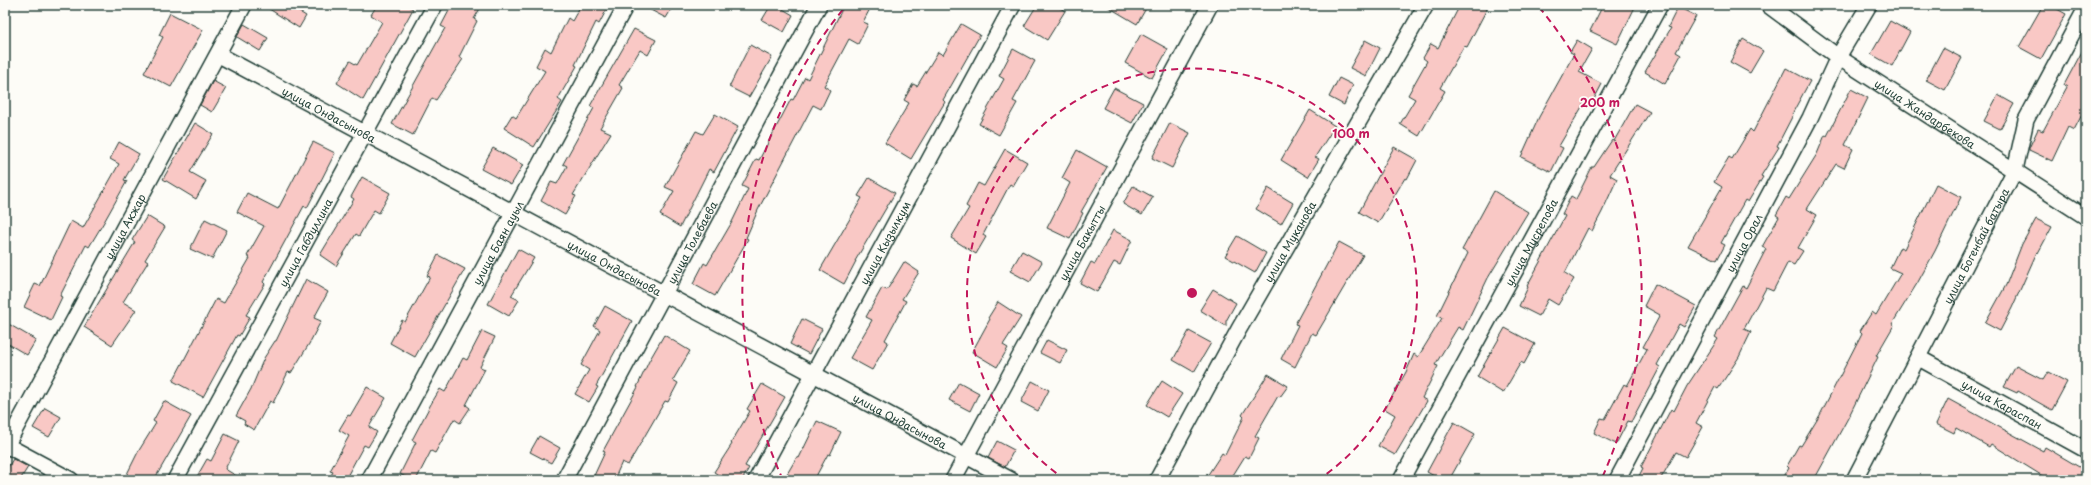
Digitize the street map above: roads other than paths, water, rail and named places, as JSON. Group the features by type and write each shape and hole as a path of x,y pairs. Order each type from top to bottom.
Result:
{"street":[{"name":"улица Акжар","path":"6,446 219,55 244,5"},
{"name":"улица Габдуллина","path":"175,480 366,134 435,5"},
{"name":"улица Баян ауыл","path":"369,480 626,5"},
{"name":"улица Толебаева","path":"564,480 819,5"},
{"name":"улица Кызылкум","path":"756,480 1013,5"},
{"name":"улица Бакытты","path":"953,480 1210,5"},
{"name":"улица Муканова","path":"1158,480 1239,329 1426,5"},
{"name":"улица Мусрепова","path":"1401,480 1660,5"},
{"name":"улица Жандарбекова","path":"1768,5 1838,57 2086,217"},
{"name":"улица Орал","path":"1617,480 1810,118 1838,57 1869,5"},
{"name":"улица Богенбай батыра","path":"1854,480 1919,358 2015,170 2026,120 2086,8"},
{"name":"улица Ондасынова","path":"219,55 663,295 815,373 1011,480"},
{"name":"улица Караспан","path":"1919,358 2086,450"},
{"path":"6,446 71,480"}]}
